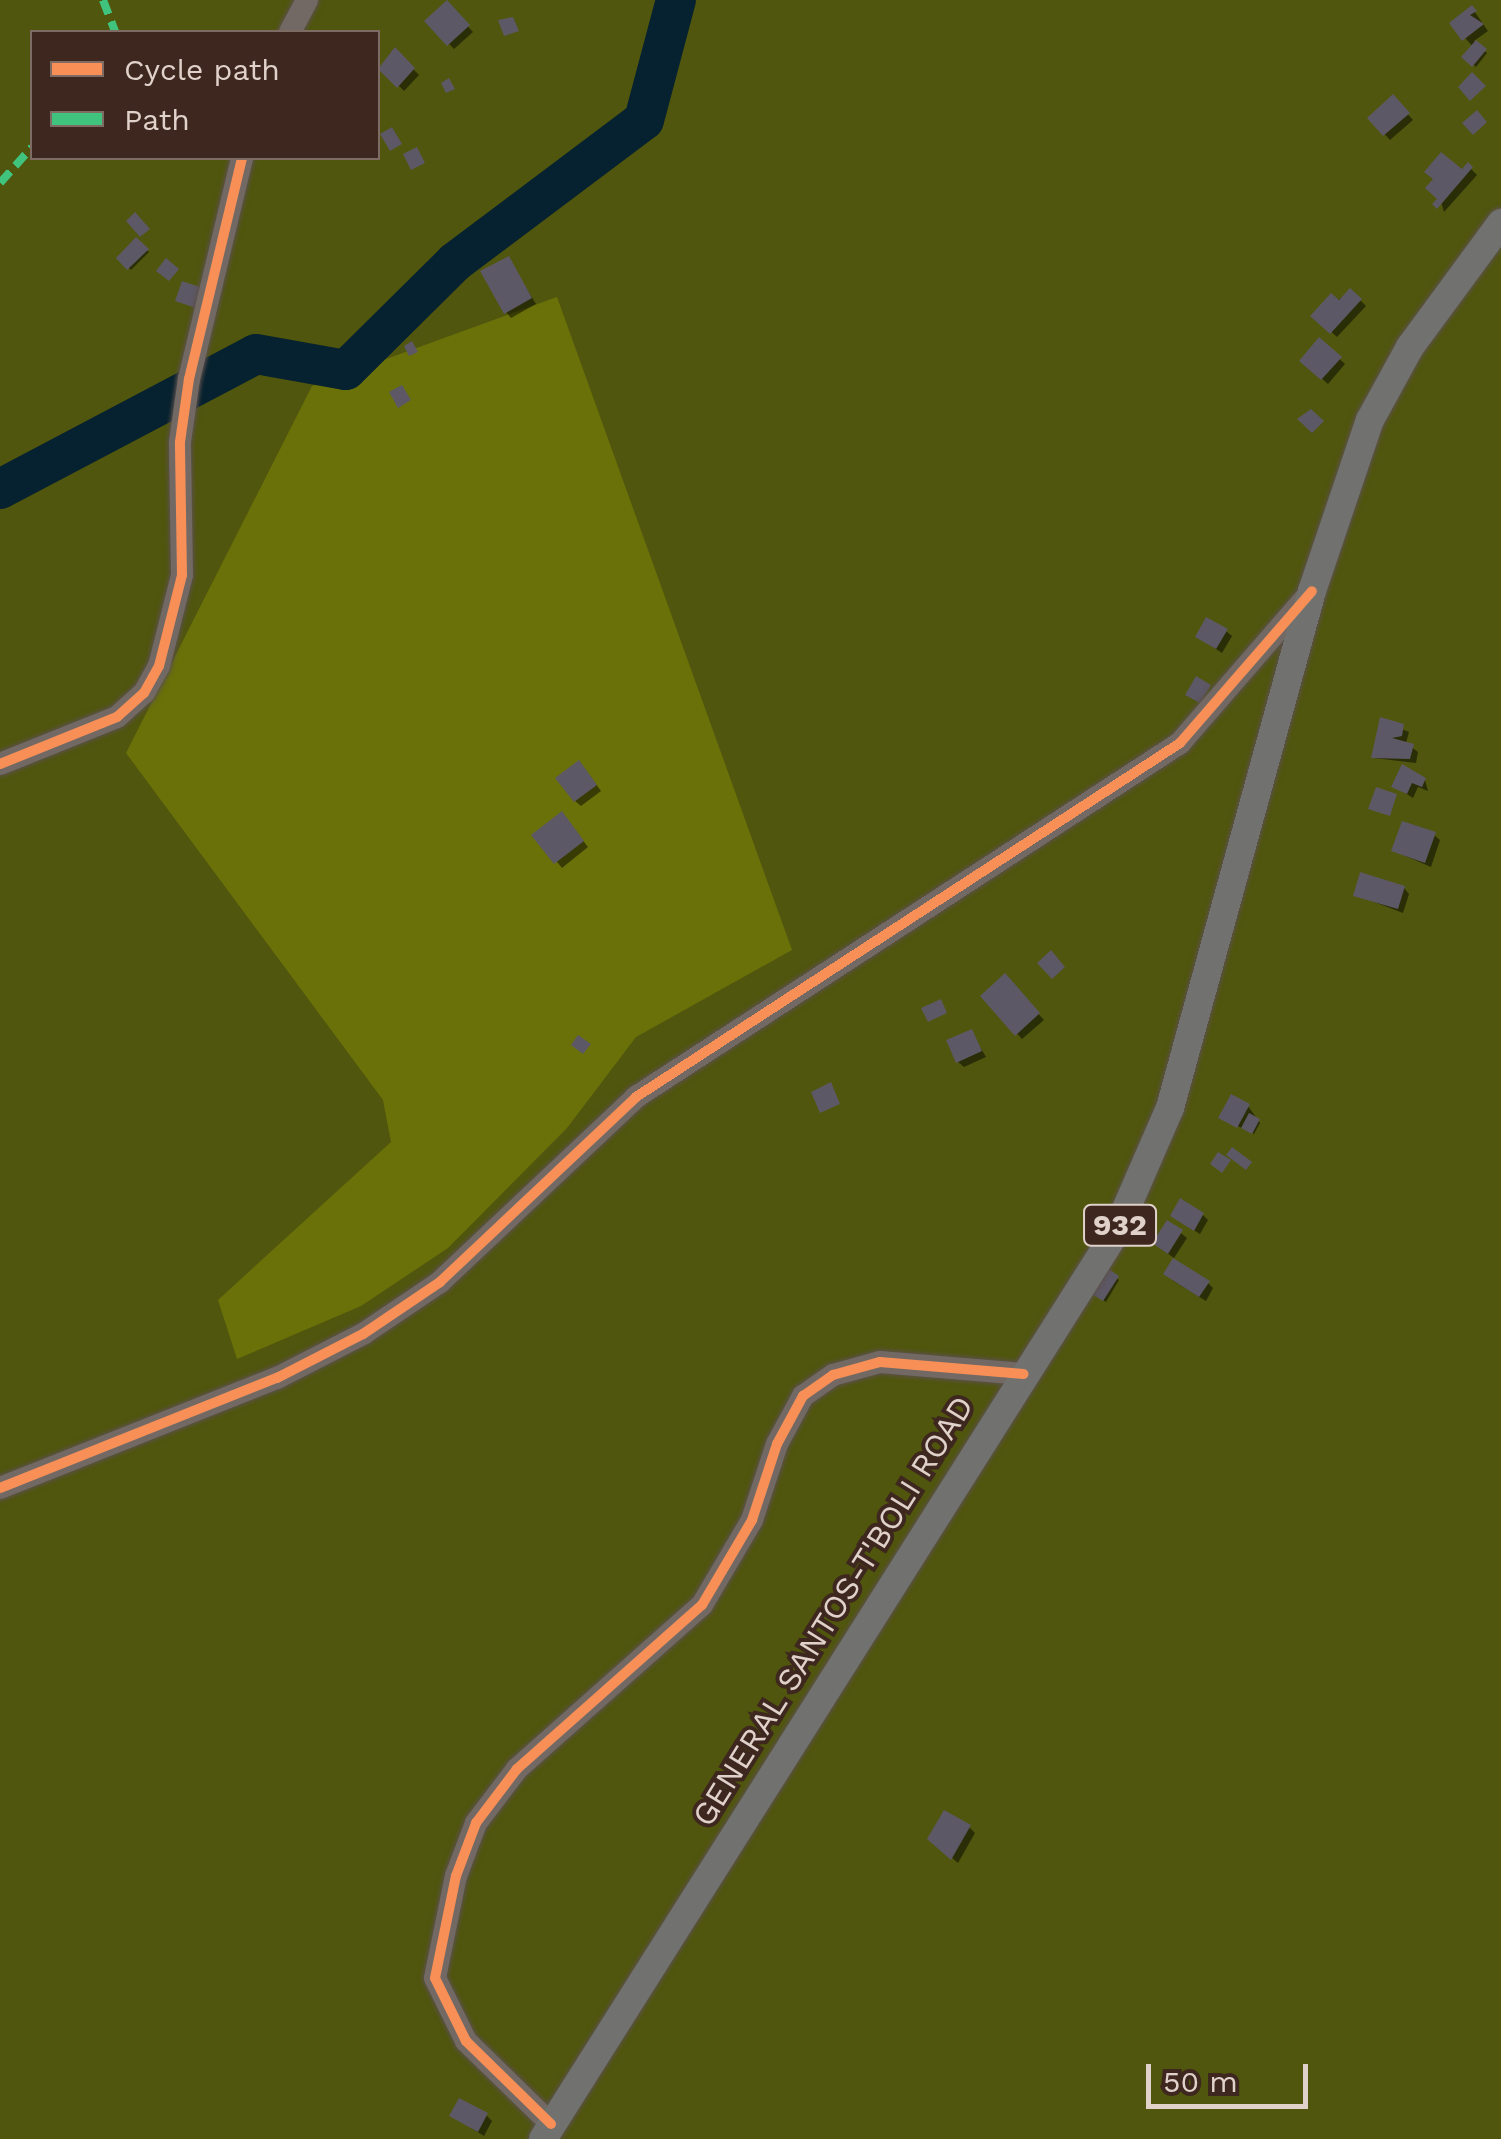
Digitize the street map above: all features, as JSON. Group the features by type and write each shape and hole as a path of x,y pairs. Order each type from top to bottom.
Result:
{"main road":[{"name":"GENERAL SANTOS-T'BOLI ROAD","path":"547,2132 1116,1232 1170,1108 1312,591 1370,420 1410,347 1501,223"}],"street":[{"path":"291,30 307,0"},
{"path":"0,764 117,717 144,693 159,666 182,576 180,442 189,379 242,160"},
{"path":"0,1488 276,1378 363,1334 440,1282 636,1096 1180,743 1312,591"},
{"path":"547,2132 466,2041 435,1978 456,1876 476,1823 517,1769 702,1605 752,1520 777,1444 803,1396 833,1375 880,1362 1024,1374"}],"green space":[{"path":"0,0 1501,0 1501,2139 0,2139"}],"shaded area":[{"path":"557,297 792,950 636,1037 567,1128 448,1248 361,1306 237,1359 218,1300 391,1142 383,1100 126,753 312,386"}],"building":[{"path":"447,0 470,25 447,46 424,21"},
{"path":"1472,5 1477,11 1470,15 1484,24 1462,41 1449,23"},
{"path":"513,17 519,31 504,36 498,20"},
{"path":"1476,40 1487,49 1472,67 1461,57"},
{"path":"395,47 415,68 397,88 380,66"},
{"path":"1472,72 1486,86 1470,101 1458,87"},
{"path":"449,78 455,89 446,93 441,83"},
{"path":"1393,94 1410,113 1383,136 1367,118"},
{"path":"1477,110 1487,122 1473,135 1462,123"},
{"path":"392,127 402,144 390,151 380,134"},
{"path":"417,147 425,163 411,170 403,154"},
{"path":"1441,152 1462,169 1468,162 1473,167 1437,209 1432,204 1437,199 1425,188 1433,179 1424,172"},
{"path":"135,212 150,229 140,237 126,221"},
{"path":"136,237 149,249 127,270 116,258"},
{"path":"509,256 532,298 504,314 480,271"},
{"path":"166,258 179,269 169,281 156,271"},
{"path":"182,281 203,288 196,308 175,301"},
{"path":"1350,288 1362,299 1330,334 1310,316 1331,293 1339,300"},
{"path":"1319,337 1342,357 1321,380 1299,361"},
{"path":"412,341 418,352 409,356 404,346"},
{"path":"402,385 411,400 398,408 389,392"},
{"path":"1311,409 1324,421 1312,433 1297,419"},
{"path":"1206,617 1228,629 1216,649 1195,637"},
{"path":"1196,676 1211,685 1200,703 1185,695"},
{"path":"1380,717 1404,724 1402,736 1392,738 1414,744 1410,759 1371,758"},
{"path":"579,760 597,785 574,802 555,778"},
{"path":"1402,764 1426,778 1422,787 1412,783 1407,794 1391,787"},
{"path":"1376,787 1397,794 1390,816 1368,809"},
{"path":"562,811 584,841 554,864 531,835"},
{"path":"1402,821 1436,832 1425,863 1391,851"},
{"path":"1360,872 1405,886 1398,909 1353,896"},
{"path":"1051,950 1065,967 1052,979 1037,963"},
{"path":"1005,973 1040,1013 1015,1036 980,996"},
{"path":"941,999 947,1013 928,1022 921,1008"},
{"path":"972,1029 982,1051 956,1063 946,1040"},
{"path":"578,1035 591,1044 583,1054 571,1045"},
{"path":"831,1082 840,1104 820,1113 811,1092"},
{"path":"1231,1094 1250,1104 1237,1128 1218,1118"},
{"path":"1249,1113 1260,1119 1252,1134 1241,1128"},
{"path":"1232,1147 1252,1162 1246,1170 1226,1155"},
{"path":"1218,1152 1231,1160 1222,1173 1210,1164"},
{"path":"1180,1198 1204,1213 1194,1231 1170,1216"},
{"path":"1167,1220 1183,1230 1168,1254 1152,1243"},
{"path":"1173,1258 1210,1281 1199,1297 1163,1274"},
{"path":"1106,1267 1119,1276 1103,1301 1090,1293"},
{"path":"944,1810 971,1825 951,1860 927,1839"},
{"path":"459,2098 488,2113 478,2132 449,2116"}],"waterway":[{"path":"0,489 256,354 346,370 455,262 644,120 676,0"}],"marked path":[{"path":"103,0 114,30"},
{"path":"0,183 30,149"}],"cycle path":[{"path":"0,764 117,717 144,693 159,666 182,575 180,442 189,379 242,160"},
{"path":"0,1488 277,1378 363,1334 440,1282 636,1097 1180,743 1312,591"},
{"path":"551,2124 466,2041 435,1978 456,1876 476,1823 517,1769 702,1605 752,1520 777,1444 803,1396 833,1375 880,1362 1024,1374"}]}
